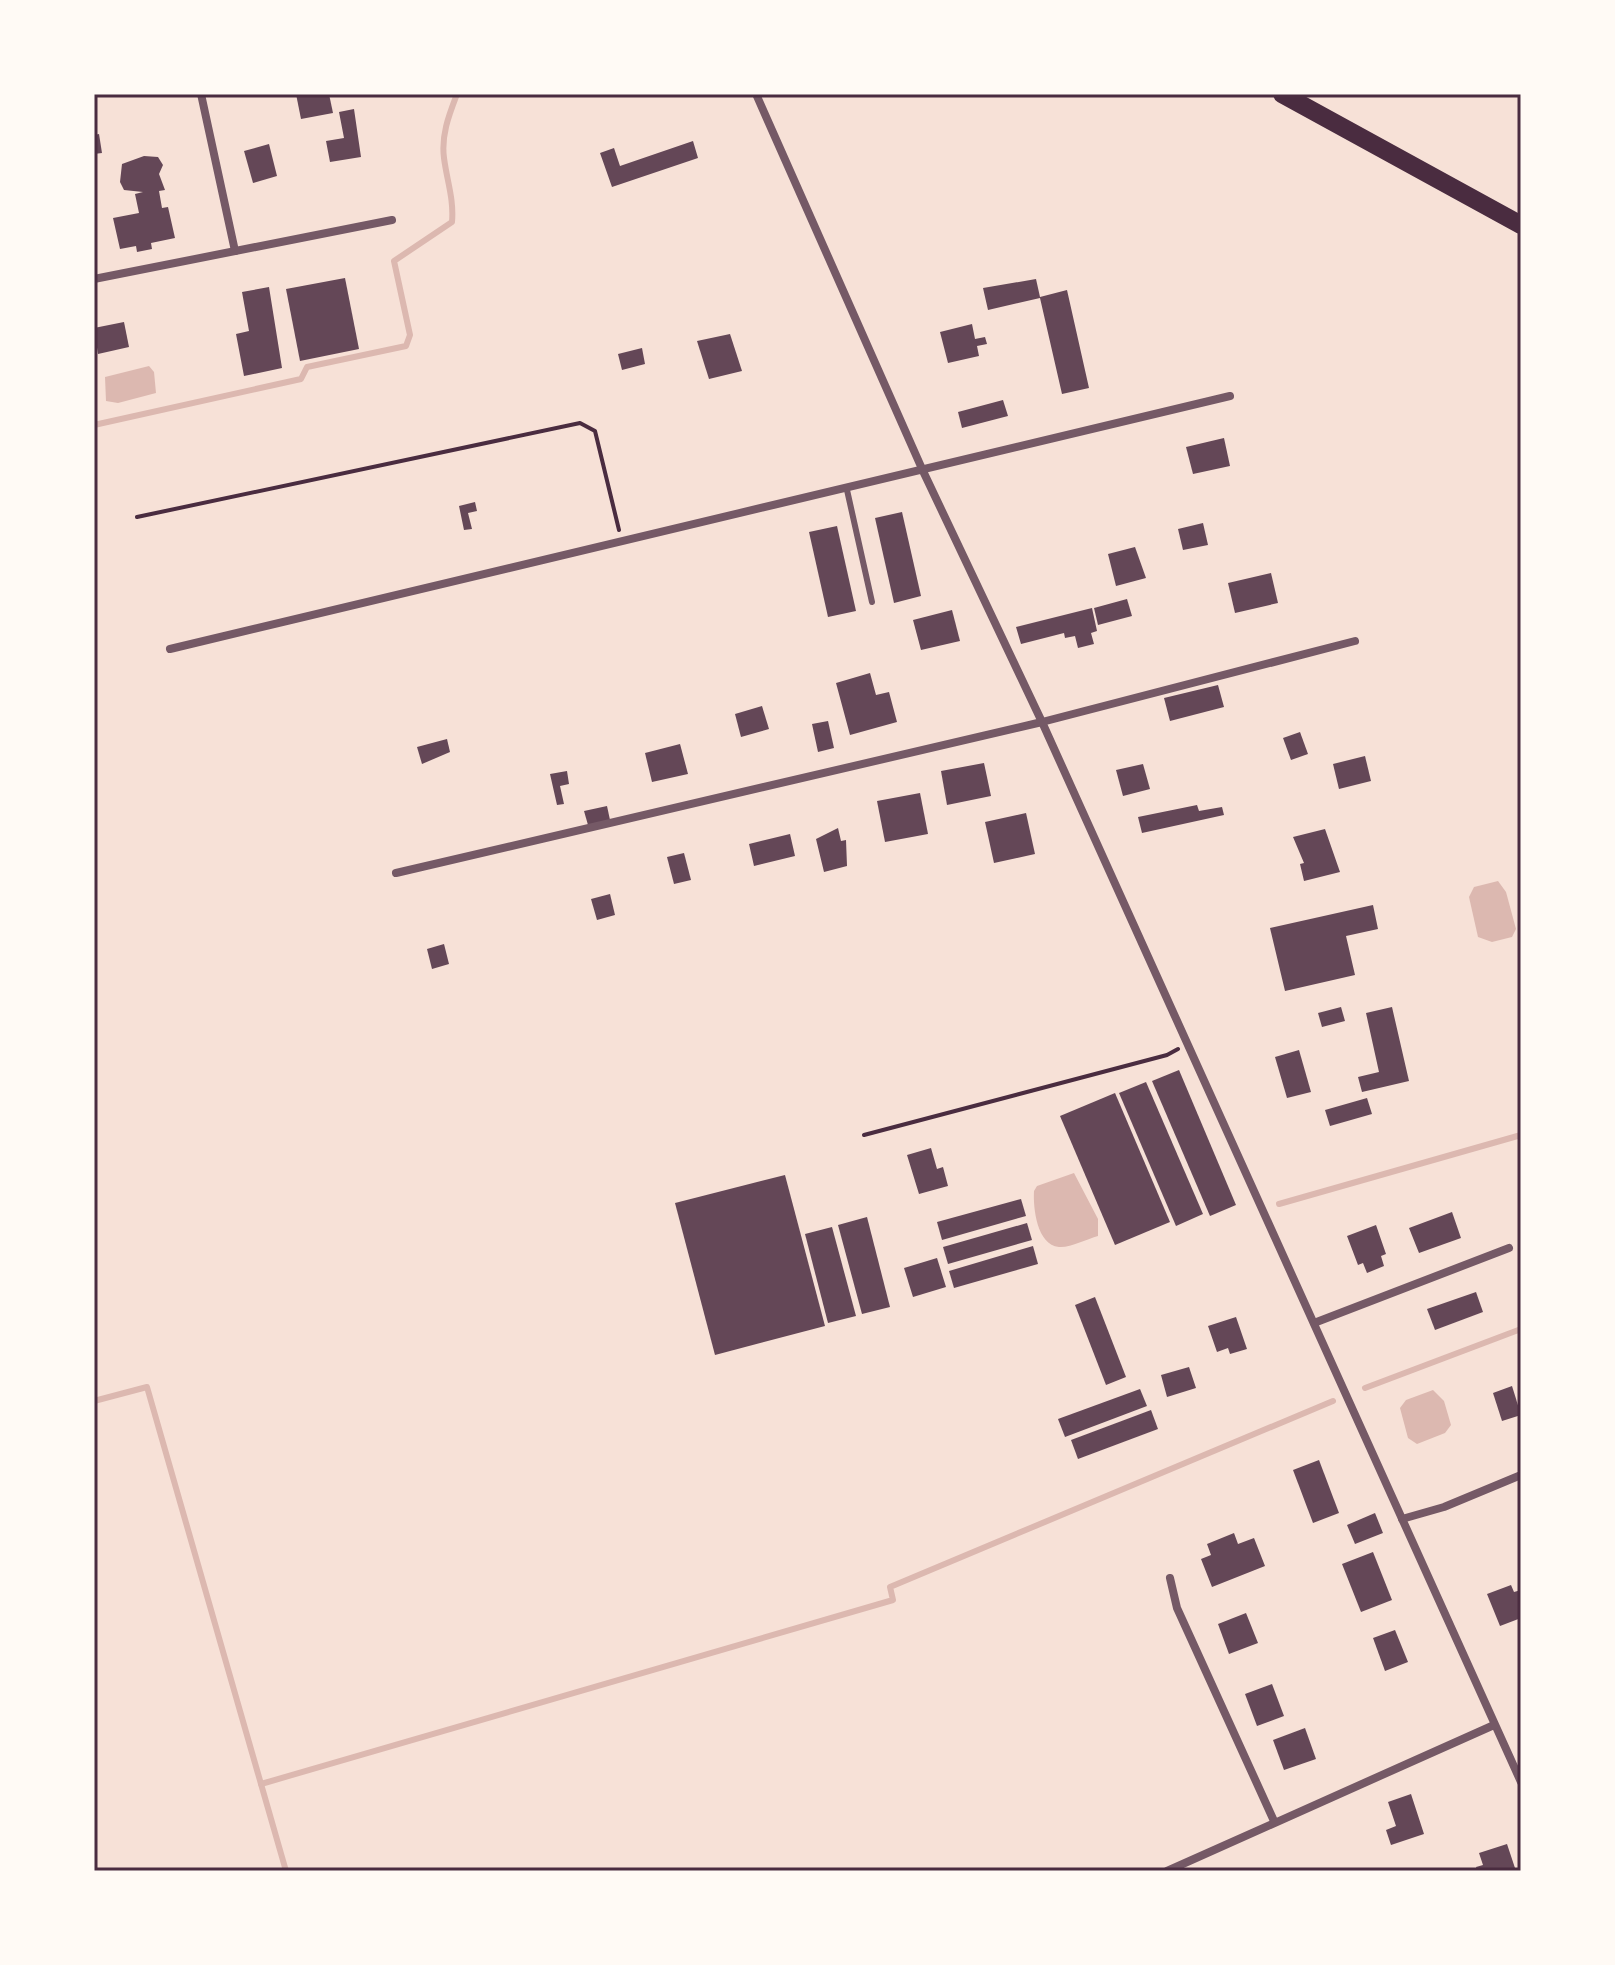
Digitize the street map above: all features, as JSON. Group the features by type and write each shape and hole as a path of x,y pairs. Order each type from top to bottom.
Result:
{"main road":[{"path":"1282,94 1521,225"}],"street":[{"path":"201,94 235,251"},
{"path":"756,94 923,471 1188,1042 1521,1782"},
{"path":"94,279 392,220"},
{"path":"170,649 622,544 1230,396"},
{"path":"396,873 1042,722 1355,641"},
{"path":"1314,1323 1509,1248"},
{"path":"1402,1519 1444,1507 1521,1475"},
{"path":"1170,1578 1177,1608 1274,1821"},
{"path":"1167,1871 1494,1725"}],"lane":[{"path":"847,490 872,602"}],"path":[{"path":"137,517 580,423 595,431 622,544"},
{"path":"864,1135 1167,1055 1188,1042"}],"shaded area":[{"path":"149,366 154,372 156,393 118,403 106,401 105,377"},
{"path":"1498,881 1506,892 1516,929 1512,937 1492,942 1478,937 1469,897 1474,887"},
{"path":"1074,1173 1098,1219 1098,1236 1059,1247 1052,1245 1041,1233 1034,1207 1034,1191 1037,1186"},
{"path":"1433,1390 1444,1401 1451,1425 1445,1433 1417,1444 1408,1438 1400,1408 1406,1400"}],"building":[{"path":"296,94 329,94 333,113 301,119"},
{"path":"354,109 361,157 330,162 326,141 344,138 339,112"},
{"path":"99,134 102,153 94,154 94,135"},
{"path":"693,141 698,158 612,187 600,153 614,148 620,166"},
{"path":"269,144 277,176 253,183 244,151"},
{"path":"144,156 158,157 163,165 159,174 165,190 159,191 162,208 168,207 175,238 151,243 152,249 137,252 136,246 120,249 113,218 139,213 135,194 143,192 124,190 120,182 122,164"},
{"path":"345,278 359,349 300,361 286,289"},
{"path":"1036,279 1040,297 1067,290 1089,388 1062,394 1040,298 988,310 983,288"},
{"path":"269,287 282,368 244,376 236,334 249,331 242,292"},
{"path":"124,322 129,347 98,354 94,328"},
{"path":"972,324 975,339 985,337 987,344 977,346 979,356 948,363 940,332"},
{"path":"730,334 742,371 709,379 697,341"},
{"path":"642,348 645,364 622,370 618,354"},
{"path":"1003,400 1008,416 962,428 958,412"},
{"path":"1224,438 1230,466 1193,474 1186,447"},
{"path":"475,502 477,511 468,513 472,529 464,530 459,506"},
{"path":"902,512 921,596 894,603 875,518"},
{"path":"1203,523 1208,545 1183,550 1178,529"},
{"path":"837,526 856,611 828,617 809,532"},
{"path":"1135,547 1146,578 1116,586 1108,554"},
{"path":"1271,573 1278,603 1235,613 1228,583"},
{"path":"1127,599 1132,616 1098,625 1094,608"},
{"path":"1092,608 1097,631 1091,633 1094,644 1078,648 1075,636 1065,638 1064,633 1021,644 1016,627"},
{"path":"952,610 960,641 921,650 913,620"},
{"path":"870,673 876,695 889,692 897,722 850,735 836,683"},
{"path":"1218,685 1224,707 1170,721 1164,698"},
{"path":"762,706 769,729 741,737 735,714"},
{"path":"828,721 834,748 818,752 812,724"},
{"path":"1300,732 1308,754 1291,760 1283,738"},
{"path":"447,739 450,752 422,764 417,747"},
{"path":"680,744 688,774 652,782 645,753"},
{"path":"1365,756 1371,781 1339,789 1333,764"},
{"path":"984,763 991,796 947,805 941,771"},
{"path":"1143,764 1150,789 1123,796 1116,770"},
{"path":"567,771 569,784 560,786 564,804 557,805 550,774"},
{"path":"920,793 928,834 885,842 877,801"},
{"path":"1197,805 1199,811 1222,807 1224,815 1142,833 1138,817"},
{"path":"607,806 610,820 588,825 584,811"},
{"path":"1026,813 1035,854 994,863 985,822"},
{"path":"838,828 841,841 846,840 847,866 824,872 816,839"},
{"path":"1325,829 1340,872 1304,881 1300,864 1304,863 1293,837"},
{"path":"790,834 795,856 754,866 749,844"},
{"path":"684,853 691,880 674,884 667,857"},
{"path":"610,894 615,915 597,920 591,899"},
{"path":"1373,905 1378,929 1346,936 1355,975 1285,991 1270,928"},
{"path":"444,944 449,964 432,969 427,949"},
{"path":"1341,1007 1345,1021 1322,1027 1318,1013"},
{"path":"1392,1007 1409,1081 1362,1092 1358,1077 1379,1072 1366,1013"},
{"path":"1299,1050 1311,1092 1287,1098 1275,1057"},
{"path":"1179,1070 1236,1205 1210,1216 1152,1081"},
{"path":"1146,1082 1203,1214 1176,1226 1119,1093"},
{"path":"1115,1093 1170,1222 1115,1245 1060,1116"},
{"path":"1367,1098 1372,1114 1330,1126 1325,1110"},
{"path":"931,1148 937,1169 943,1167 948,1186 919,1194 907,1155"},
{"path":"785,1175 825,1326 715,1355 675,1203"},
{"path":"1021,1199 1026,1216 942,1240 937,1222"},
{"path":"1452,1212 1461,1238 1419,1253 1409,1228"},
{"path":"867,1217 890,1307 862,1314 838,1225"},
{"path":"1027,1223 1032,1240 948,1264 943,1247"},
{"path":"1376,1225 1386,1254 1381,1256 1384,1266 1367,1273 1363,1263 1358,1265 1347,1236"},
{"path":"832,1227 856,1316 828,1323 805,1234"},
{"path":"1033,1246 1038,1264 954,1288 949,1271"},
{"path":"937,1258 946,1287 913,1297 904,1268"},
{"path":"1476,1292 1483,1312 1435,1330 1427,1309"},
{"path":"1095,1297 1126,1377 1106,1385 1075,1305"},
{"path":"1236,1317 1247,1349 1230,1354 1228,1348 1217,1352 1208,1326"},
{"path":"1189,1367 1196,1388 1167,1397 1161,1375"},
{"path":"1512,1386 1521,1415 1502,1421 1493,1393"},
{"path":"1140,1389 1147,1406 1065,1437 1058,1419"},
{"path":"1151,1410 1158,1429 1078,1459 1071,1440"},
{"path":"1319,1460 1339,1513 1313,1523 1293,1470"},
{"path":"1375,1513 1383,1533 1355,1544 1347,1525"},
{"path":"1234,1533 1238,1544 1254,1538 1265,1566 1212,1587 1201,1559 1211,1555 1207,1544"},
{"path":"1373,1552 1392,1600 1361,1612 1342,1564"},
{"path":"1511,1585 1514,1592 1521,1590 1521,1618 1500,1626 1487,1594"},
{"path":"1246,1613 1258,1643 1229,1654 1218,1624"},
{"path":"1395,1630 1408,1662 1385,1671 1373,1638"},
{"path":"1272,1684 1284,1716 1257,1726 1245,1694"},
{"path":"1305,1728 1316,1759 1284,1770 1273,1740"},
{"path":"1411,1794 1424,1834 1391,1845 1386,1830 1396,1826 1388,1802"},
{"path":"1507,1844 1516,1871 1477,1871 1476,1867 1483,1865 1479,1853"}],"waterway":[{"path":"94,425 301,379 307,367 406,346 410,335 394,261 452,222 444,141 457,94"},
{"path":"1279,1204 1521,1135"},
{"path":"1365,1388 1521,1329"},
{"path":"94,1401 147,1387 286,1871"},
{"path":"261,1784 893,1600 890,1587 1333,1401"}]}
